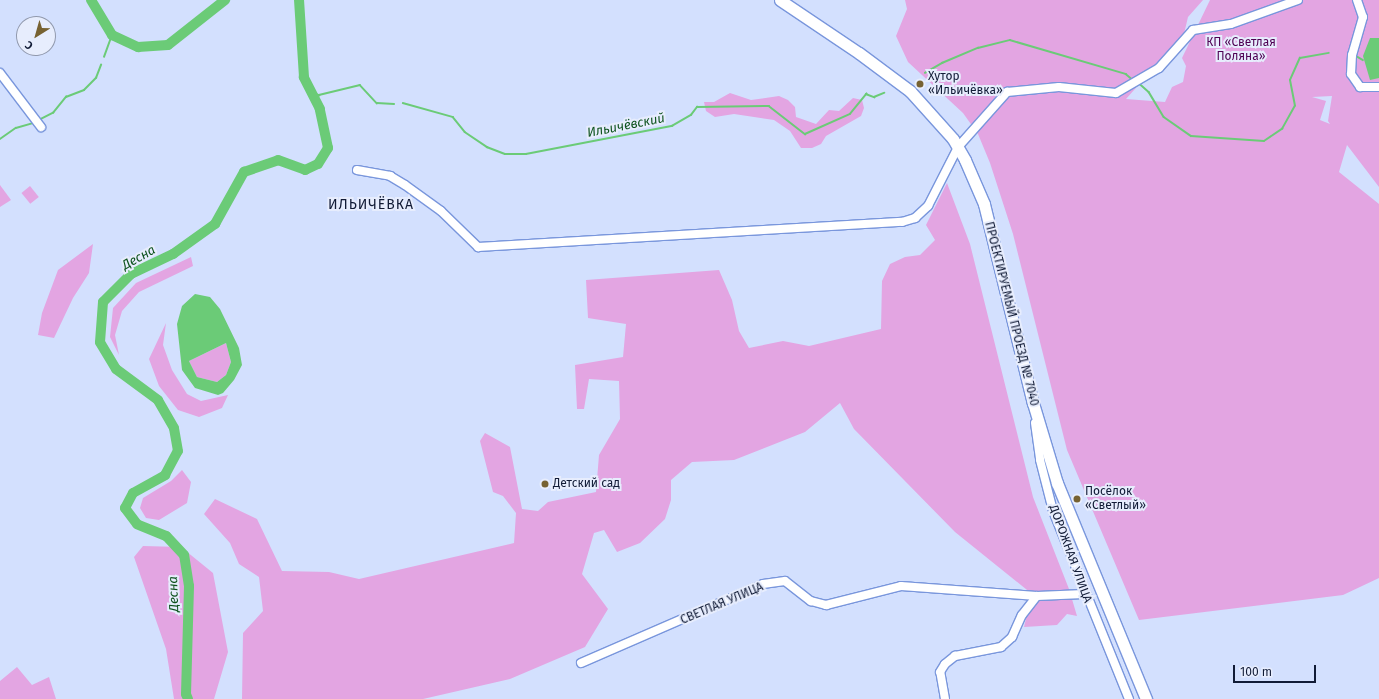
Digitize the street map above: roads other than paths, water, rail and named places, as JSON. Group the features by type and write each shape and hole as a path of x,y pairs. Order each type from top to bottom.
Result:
{"main road":[{"name":"ПРОЕКТИРУЕМЫЙ ПРОЕЗД № 7040","path":"780,0 859,53 910,91 931,112 958,147 975,180 984,204 1033,403 1057,483 1146,699"}],"street":[{"path":"356,170 395,179 441,211 478,247 491,248 902,222 915,218 928,206 958,147 1000,97 1007,92 1059,87 1116,93 1159,68 1193,30 1231,24 1298,0"},
{"path":"1358,0 1363,17 1352,55 1351,74 1360,87 1379,87"},
{"path":"0,73 41,127"},
{"name":"ДОРОЖНАЯ УЛИЦА","path":"1033,403 1040,460 1053,511 1084,594 1129,699"},
{"name":"СВЕТЛАЯ УЛИЦА","path":"581,663 763,584 785,581 811,601 826,605 901,586 1027,596 1084,594"},
{"path":"945,699 940,672 945,664 955,656 1001,647 1012,637 1022,614 1037,596"}],"waterway":[{"name":"Десна","path":"91,0 112,35 138,47 168,45 225,0"},
{"name":"Десна","path":"188,699 186,694 189,586 184,555 166,536 137,524 125,508 133,493 165,475 178,451 174,428 158,400 116,369 100,342 103,302 131,274 173,254 215,224 244,172 278,160 305,170 318,164 328,148 320,109 304,77 299,0"},
{"path":"104,57 112,35"},
{"path":"925,73 942,63 978,48 1010,40 1126,74 1132,79"},
{"path":"1140,84 1149,92 1164,117 1191,136 1264,141 1282,129 1295,106 1290,80 1300,58 1329,53"},
{"path":"1356,56 1363,60"},
{"path":"39,120 53,113 66,97 84,90 96,78 101,65"},
{"path":"311,92 319,95 360,85 377,103 394,104"},
{"name":"Ильичёвский","path":"403,103 453,117 465,132 487,147 505,154 526,154 672,126 691,115 697,107 769,106 805,134 850,114 866,94 874,97 884,93"},
{"path":"0,139 16,128 34,123"}],"place":[{"name":"Хутор «Ильичёвка»","path":"920,84"},
{"name":"Детский сад","path":"545,484"},
{"name":"Посёлок «Светлый»","path":"1077,499"}],"district":[{"name":"ИЛЬИЧЁВКА","path":"371,205"}],"park label":[{"name":"КП «Светлая Поляна»","path":"1241,50"}]}
